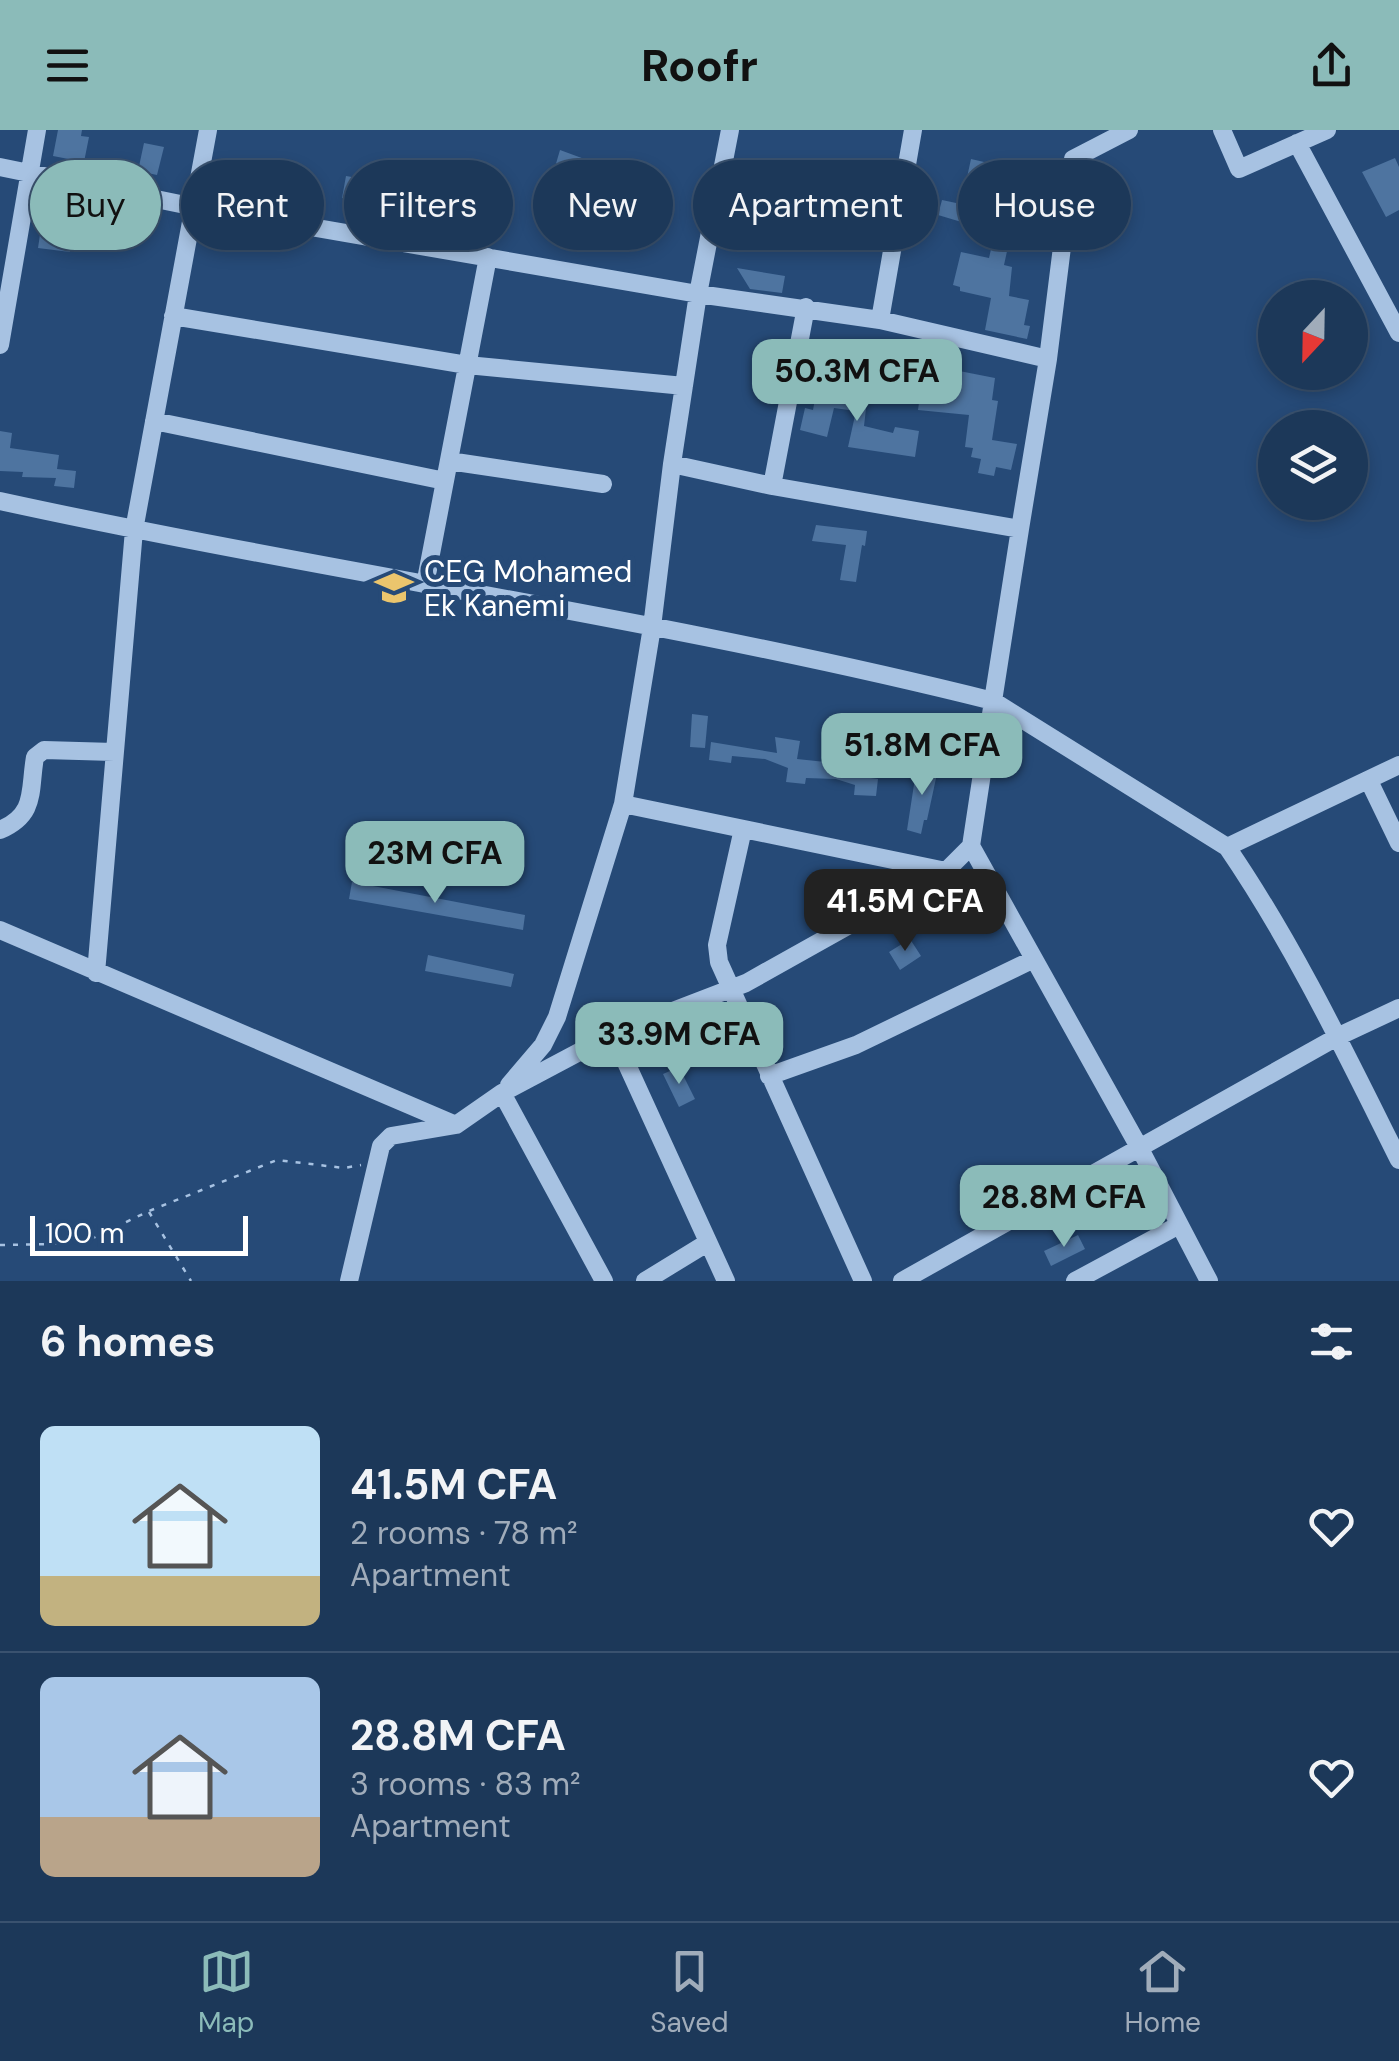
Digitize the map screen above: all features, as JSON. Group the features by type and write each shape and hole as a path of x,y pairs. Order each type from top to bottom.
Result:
{"street":[{"path":"0,344 37,130"},
{"path":"203,160 208,130"},
{"path":"502,1093 543,1045 558,1018 622,804 652,627 698,294 730,130"},
{"path":"880,320 913,130"},
{"path":"349,1281 380,1146 392,1136 456,1125 502,1093 614,1034 729,990 946,872 971,846 1048,359 1073,159 1129,130"},
{"path":"1222,130 1239,168 1326,130"},
{"path":"1297,144 1399,333"},
{"path":"0,167 181,204"},
{"path":"324,229 698,294 880,320 1048,359"},
{"path":"96,973 134,530 187,250"},
{"path":"425,585 488,258"},
{"path":"772,486 806,307"},
{"path":"173,316 467,365 684,386"},
{"path":"154,420 445,481"},
{"path":"449,461 603,484"},
{"path":"672,464 772,486 1020,529"},
{"path":"0,500 134,530 652,627 993,700 1227,847 1248,877 1337,1037 1399,1160"},
{"path":"0,830 24,816 35,757 44,750 114,752"},
{"path":"1227,847 1399,766"},
{"path":"1369,781 1399,843"},
{"path":"622,804 946,872"},
{"path":"743,829 717,945 719,962 863,1281"},
{"path":"971,846 1209,1281"},
{"path":"0,930 456,1125"},
{"path":"768,1076 856,1045 1032,960"},
{"path":"902,1281 1337,1037 1399,1008"},
{"path":"614,1034 726,1281"},
{"path":"502,1093 604,1281"},
{"path":"1075,1281 1179,1225"},
{"path":"645,1281 707,1244"}],"path":[{"path":"0,1245 95,1238 148,1211 277,1160 344,1168 377,1162"},
{"path":"148,1211 191,1281"}],"building":[{"path":"58,130 82,130 81,136 89,137 84,160 53,156"},
{"path":"144,143 164,147 161,160 140,160"},
{"path":"560,150 587,160 557,160"},
{"path":"1395,158 1399,167 1399,210 1386,217 1362,172"},
{"path":"942,200 958,203 958,221 938,215"},
{"path":"991,250 1007,250 1004,265 1012,267 1009,296 1029,300 1024,325 1030,326 1027,339 985,330 991,298 960,291 960,287 953,285 961,252 989,258"},
{"path":"737,268 785,276 782,293 750,289"},
{"path":"944,368 995,378 992,400 998,401 992,440 1017,444 1011,470 996,467 994,476 978,473 981,459 971,457 973,448 965,447 969,415 918,410 920,395 899,392 903,374 941,383"},
{"path":"817,388 856,395 857,390 868,391 864,426 893,433 895,427 919,431 915,457 848,447 856,411 834,408 827,437 800,430 805,408 813,410"},
{"path":"0,431 12,433 10,448 59,455 57,469 76,471 74,488 54,486 56,478 22,477 23,472 0,471"},
{"path":"816,525 867,531 856,582 840,580 846,545 812,541"},
{"path":"692,714 708,716 705,748 690,747"},
{"path":"775,737 800,741 797,759 873,767 871,778 878,779 876,796 854,795 855,785 836,779 806,778 805,784 786,782 788,768 765,759 732,756 731,763 709,760 711,742 777,753"},
{"path":"917,765 938,769 921,834 907,830"},
{"path":"352,882 525,915 523,930 349,899"},
{"path":"910,939 921,956 900,970 889,952"},
{"path":"428,955 514,974 511,987 425,971"},
{"path":"679,1067 695,1099 679,1107 663,1074"},
{"path":"1078,1235 1085,1249 1051,1266 1044,1251"}],"place":[{"name":"CEG Mohamed Ek Kanemi","path":"394,588"}]}
